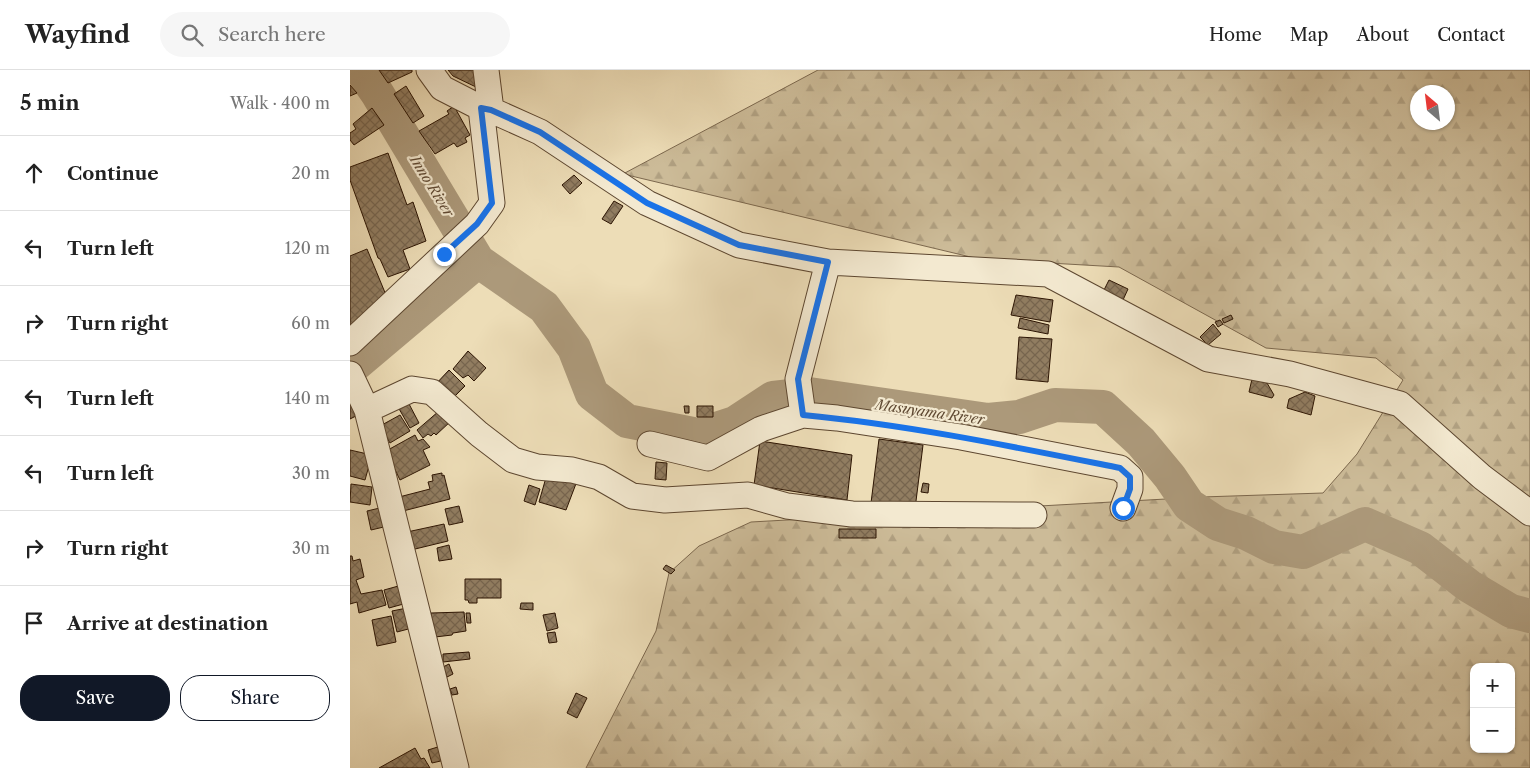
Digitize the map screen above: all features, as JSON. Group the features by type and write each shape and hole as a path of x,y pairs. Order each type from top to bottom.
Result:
{"street":[{"path":"429,70 442,88 540,132 647,203 739,245 828,262 1048,274 1208,358 1290,374 1400,404 1482,477 1530,513"},
{"path":"350,343 477,224 492,203 486,109 486,70"},
{"path":"803,415 798,379 828,262"},
{"path":"351,379 367,410 456,768"},
{"path":"367,410 412,389 432,392 479,434 513,460 537,466 572,470 599,477 632,496 665,500 748,495 787,506 852,514 1034,515"},
{"path":"650,444 708,458 761,429 803,415 837,418 961,438 1120,468 1130,477 1130,489 1123,508"}],"green space":[{"path":"818,70 1530,70 1530,768 586,768 656,631 669,573 699,546 751,522 1202,497 1323,493 1357,454 1403,380 1376,358 1266,348 1119,267 979,259 623,174"}],"building":[{"path":"379,70 412,70 412,72 388,83"},
{"path":"448,70 480,70 476,87 453,76"},
{"path":"350,85 357,93 350,96"},
{"path":"406,86 424,116 413,123 394,94"},
{"path":"454,106 470,135 465,138 467,142 457,147 454,143 435,154 419,131 449,114 447,111"},
{"path":"372,108 384,125 354,145 350,140 350,133 356,129 353,124"},
{"path":"388,153 407,205 413,202 426,241 403,250 410,269 388,277 378,258 350,180 350,167"},
{"path":"574,175 582,183 570,194 562,185"},
{"path":"614,201 623,206 611,224 602,219"},
{"path":"367,249 386,295 350,328 350,256"},
{"path":"1109,280 1128,289 1123,300 1104,290"},
{"path":"1016,295 1053,300 1050,322 1011,315"},
{"path":"1231,315 1233,319 1224,323 1222,319"},
{"path":"1020,318 1049,325 1048,334 1018,328"},
{"path":"1220,320 1223,324 1218,327 1215,322"},
{"path":"1213,324 1221,334 1208,345 1200,337"},
{"path":"1019,337 1052,339 1048,382 1016,379"},
{"path":"468,351 486,368 474,381 468,375 463,378 453,369"},
{"path":"449,370 465,386 450,401 434,386"},
{"path":"1252,379 1267,383 1274,395 1272,398 1249,392"},
{"path":"1305,392 1315,396 1311,415 1287,408 1289,399"},
{"path":"354,402 360,414 350,419 350,404"},
{"path":"408,402 419,423 410,428 398,407"},
{"path":"684,406 689,406 689,413 685,413"},
{"path":"697,406 713,406 713,417 697,417"},
{"path":"439,411 451,421 436,435 434,433 431,436 428,434 423,438 417,430"},
{"path":"400,415 410,431 390,443 380,426"},
{"path":"415,435 418,441 423,439 430,447 423,450 430,465 400,480 386,451"},
{"path":"879,439 923,445 915,509 871,503"},
{"path":"760,441 852,455 847,500 754,485"},
{"path":"350,450 372,455 365,480 350,476"},
{"path":"656,462 667,463 666,480 655,479"},
{"path":"442,473 450,499 403,511 399,497 430,489 428,482 433,481 432,475"},
{"path":"547,474 577,481 566,510 539,502"},
{"path":"923,483 929,484 928,493 921,492"},
{"path":"351,484 372,487 370,505 350,502"},
{"path":"529,485 540,489 535,505 524,501"},
{"path":"459,506 463,522 449,525 445,509"},
{"path":"384,507 388,526 371,530 367,511"},
{"path":"444,524 448,541 411,550 407,532"},
{"path":"839,529 876,529 876,538 839,538"},
{"path":"449,545 452,559 439,561 437,548"},
{"path":"350,556 352,556 353,561 360,559 364,577 356,580 361,594 382,590 386,605 359,613 357,602 350,604"},
{"path":"666,565 675,570 671,574 663,569"},
{"path":"465,579 501,579 501,598 477,598 477,603 469,603 468,600 465,600"},
{"path":"402,585 407,603 389,608 384,590"},
{"path":"521,603 533,603 533,610 520,609"},
{"path":"407,608 412,628 397,632 392,611"},
{"path":"464,612 466,631 435,637 432,634 431,613"},
{"path":"466,613 470,613 471,623 467,623"},
{"path":"555,613 558,628 547,631 543,615"},
{"path":"391,616 396,642 377,646 372,620"},
{"path":"555,632 557,642 549,643 547,633"},
{"path":"469,652 470,659 443,662 443,654"},
{"path":"449,664 453,674 447,677 443,667"},
{"path":"456,687 458,694 452,695 450,689"},
{"path":"576,693 587,698 577,718 567,713"},
{"path":"441,746 445,760 432,763 428,750"},
{"path":"415,748 421,759 424,758 430,768 379,768"}],"waterway":[{"name":"Masuyama River","path":"361,70 377,93 478,261 544,307 574,348 592,394 627,421 698,435 735,423 773,398 809,394 988,420 1019,417 1055,405 1103,407 1141,442 1170,477 1189,505 1218,524 1246,533 1274,547 1303,552 1365,524 1420,548 1469,586 1511,611 1530,616"},
{"name":"Inno River","path":"350,369 478,261"}],"route":[{"path":"444,254 477,224 492,203 481,108 491,110 540,132 647,203 739,245 828,262 798,379 803,415 837,418 961,438 1120,468 1130,477 1130,489 1123,508"}]}
